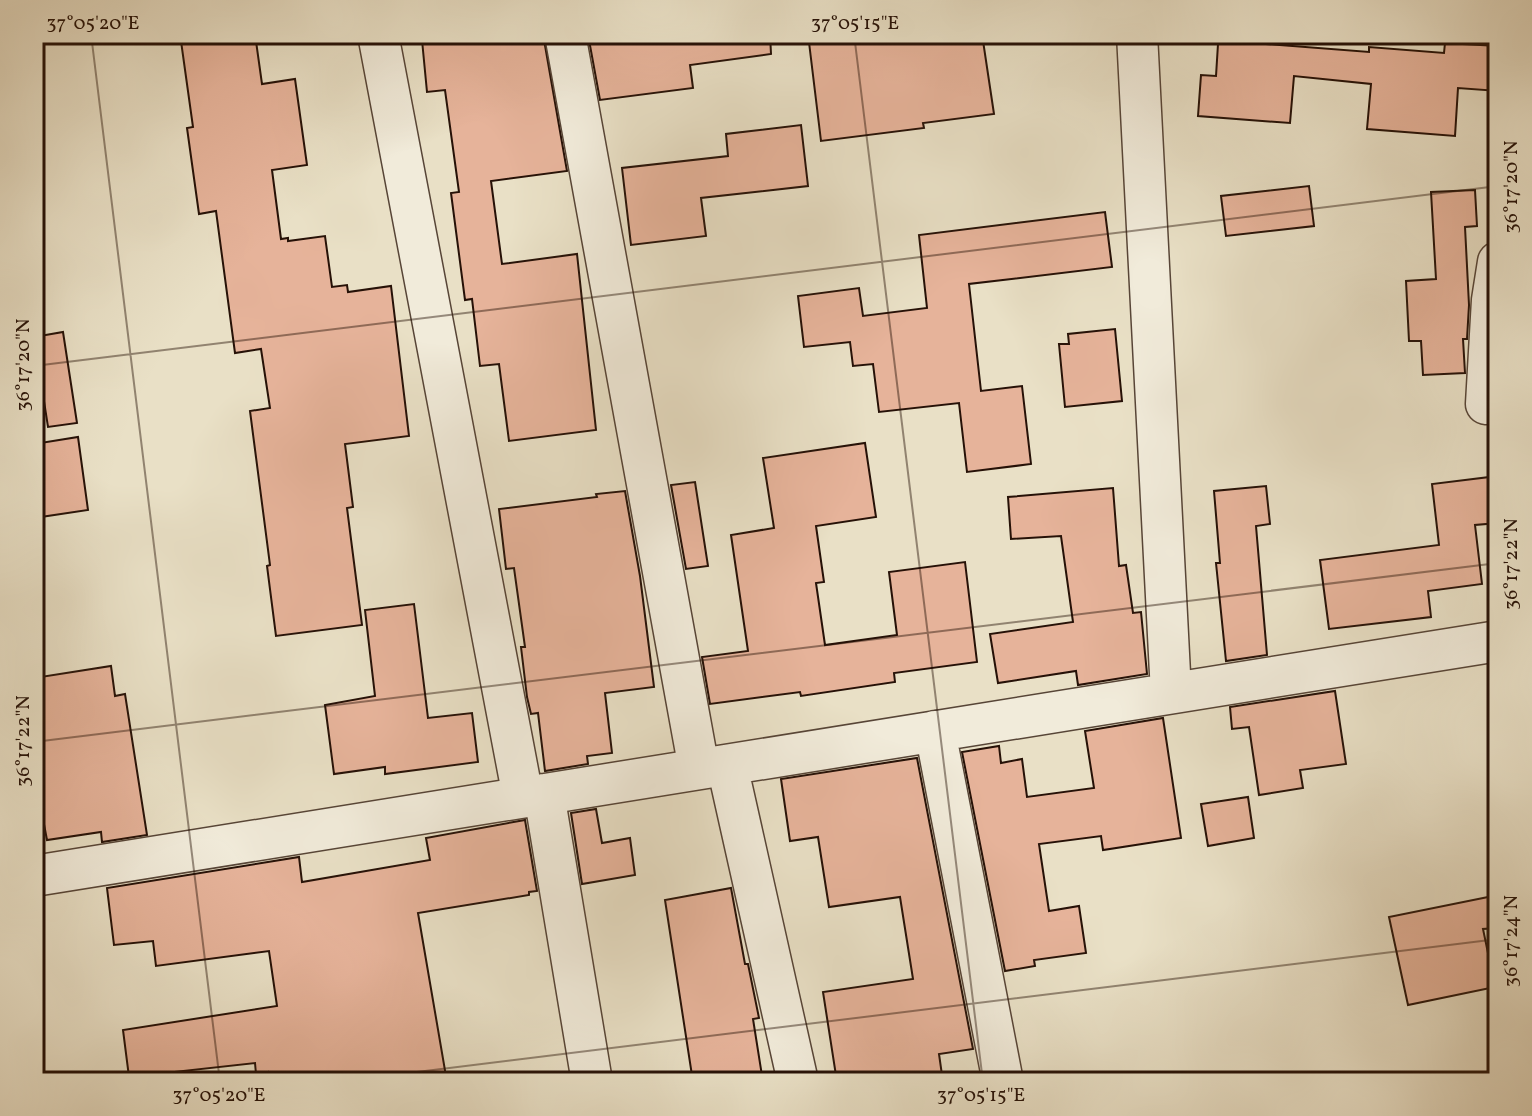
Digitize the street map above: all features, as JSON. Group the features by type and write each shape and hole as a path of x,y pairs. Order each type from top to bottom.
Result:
{"street":[{"path":"378,34 592,1082"},
{"path":"565,34 713,767 798,1082"},
{"path":"1137,34 1171,693"},
{"path":"1486,404 1492,300 1498,262"},
{"path":"34,876 1498,641"},
{"path":"935,731 1003,1082"}],"building":[{"path":"180,34 255,34 262,84 295,79 307,165 272,170 281,239 288,238 288,241 325,236 332,287 347,285 348,292 391,286 409,436 345,444 353,507 347,508 362,625 276,636 250,411 270,408 261,349 235,353 216,211 199,214 187,128 193,127"},
{"path":"477,34 543,34 567,171 491,181 502,264 577,254 596,430 509,441 499,364 480,366 472,299 465,300 451,193 459,192 445,90 427,92 422,40"},
{"path":"634,34 770,34 771,54 690,65 693,88 600,100 589,40"},
{"path":"808,34 982,34 994,114 923,123 924,128 821,141"},
{"path":"1240,42 1369,52 1369,47 1444,53 1445,43 1498,46 1498,91 1458,88 1455,136 1367,129 1371,84 1294,76 1290,123 1198,116 1201,75 1216,76 1218,44"},
{"path":"801,125 808,186 701,198 706,236 631,245 622,168 728,156 726,134"},
{"path":"1309,186 1314,226 1226,236 1221,196"},
{"path":"1475,190 1477,226 1465,227 1469,305 1467,339 1463,339 1465,373 1423,375 1421,341 1409,341 1406,281 1436,279 1431,192"},
{"path":"1105,212 1112,267 969,284 981,391 1022,386 1031,464 967,472 959,403 879,412 873,364 853,366 850,342 804,347 798,296 859,288 863,316 927,308 919,235"},
{"path":"1115,329 1122,401 1065,407 1059,344 1069,344 1068,334"},
{"path":"63,332 77,423 48,427 34,337"},
{"path":"78,437 88,510 34,518 34,444"},
{"path":"865,443 876,517 816,526 824,582 816,583 825,645 897,635 889,572 965,562 977,662 894,673 895,682 801,696 800,692 710,704 702,657 748,651 731,535 774,528 763,458"},
{"path":"1498,476 1498,523 1475,525 1482,584 1428,591 1431,617 1329,629 1320,560 1439,545 1432,484"},
{"path":"695,482 708,566 686,569 671,485"},
{"path":"1266,486 1270,524 1256,526 1267,655 1226,661 1216,563 1220,563 1214,491"},
{"path":"1113,488 1119,566 1126,565 1133,613 1141,612 1147,674 1078,685 1076,671 998,683 990,634 1073,622 1061,536 1011,539 1008,497"},
{"path":"625,491 654,687 605,693 612,753 587,756 588,764 545,771 538,713 531,714 527,697 521,647 525,647 514,568 506,569 499,509"},
{"path":"414,604 428,718 472,713 478,762 385,774 385,767 334,774 325,705 375,696 365,610"},
{"path":"111,666 115,696 125,694 147,835 102,842 101,832 47,840 34,772 34,678"},
{"path":"1335,691 1346,764 1300,770 1303,788 1259,795 1249,727 1232,729 1230,707"},
{"path":"1163,718 1181,838 1103,850 1101,836 1039,844 1049,911 1079,906 1086,953 1034,960 1035,966 1005,971 962,752 999,746 1001,763 1022,759 1027,797 1094,788 1085,731"},
{"path":"917,758 973,1049 939,1054 943,1082 837,1082 823,992 913,979 900,897 829,907 818,837 790,841 781,779"},
{"path":"1248,797 1254,838 1208,846 1201,804"},
{"path":"596,809 602,843 630,838 635,875 582,884 571,813"},
{"path":"525,820 537,891 529,892 529,895 418,913 447,1082 269,1082 268,1072 256,1074 255,1063 129,1077 123,1030 277,1006 269,951 156,966 153,941 114,945 107,888 299,857 302,882 430,860 426,838"},
{"path":"731,888 759,1018 753,1019 763,1082 693,1082 665,900"},
{"path":"1498,895 1498,928 1483,929 1495,987 1408,1005 1389,917"}]}
